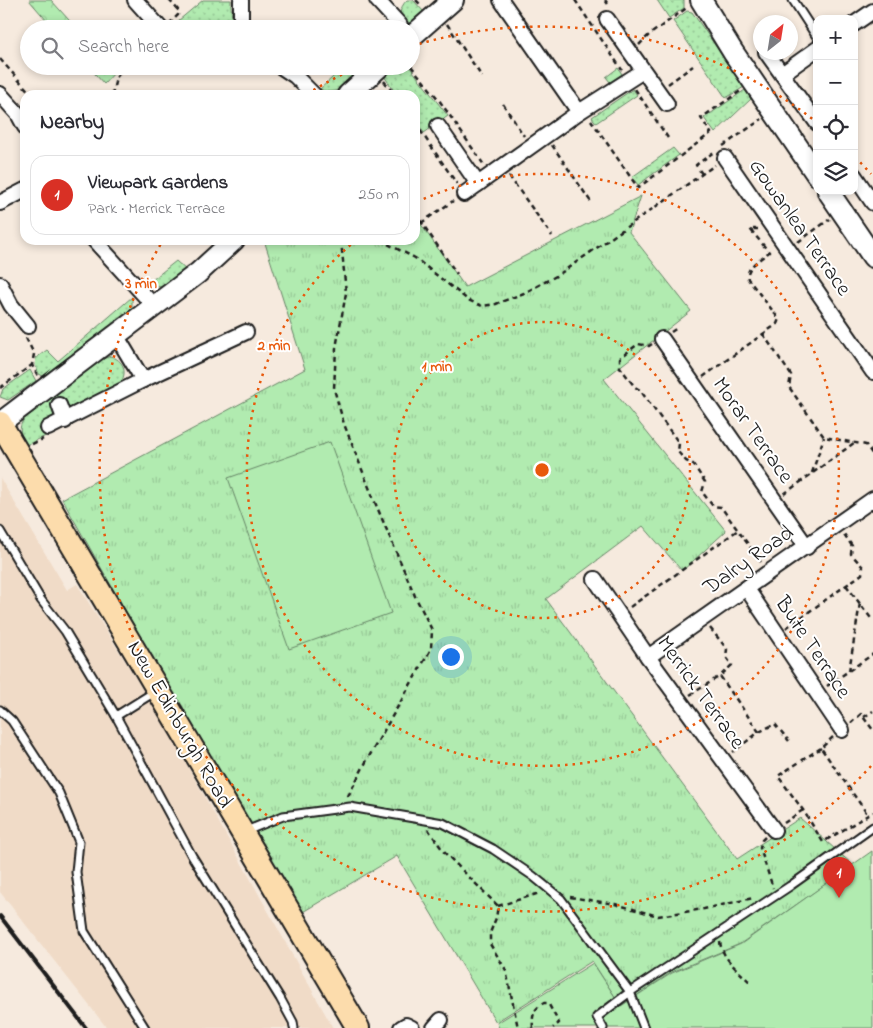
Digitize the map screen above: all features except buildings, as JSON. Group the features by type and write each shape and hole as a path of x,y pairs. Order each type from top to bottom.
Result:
{"main road":[{"name":"New Edinburgh Road","path":"0,423 358,1028"}],"street":[{"path":"135,0 158,20"},
{"path":"241,0 241,20"},
{"path":"377,0 396,20"},
{"path":"501,0 581,111"},
{"path":"696,2 813,168"},
{"path":"420,22 446,6"},
{"path":"858,21 873,11"},
{"path":"607,19 666,104"},
{"path":"782,74 813,52"},
{"path":"772,60 813,117"},
{"path":"462,191 478,184 581,111 644,71"},
{"path":"294,75 309,90"},
{"path":"354,90 370,75"},
{"path":"0,94 20,118"},
{"path":"438,126 478,184"},
{"name":"Gowanlea Terrace","path":"725,158 873,372"},
{"path":"858,178 869,187 873,203"},
{"path":"0,204 20,193"},
{"path":"831,195 873,257"},
{"path":"99,245 154,306"},
{"path":"0,423 198,273 229,245"},
{"path":"0,284 5,310 28,326"},
{"path":"48,428 143,380 246,332"},
{"path":"116,335 143,380"},
{"name":"Morar Terrace","path":"662,339 807,547"},
{"path":"59,405 65,421"},
{"name":"Dalry Road","path":"648,657 769,574 873,499"},
{"name":"Merrick Terrace","path":"595,579 680,702 774,830"},
{"name":"Bute Terrace","path":"747,589 842,730"},
{"path":"401,1028 406,1025 412,1028"}],"lane":[{"path":"793,0 813,30"},
{"path":"0,531 41,600 54,619 66,631 116,716 192,856 280,998 293,1022 294,1028"},
{"path":"116,716 158,689"},
{"path":"0,710 12,721 60,793 79,842 76,872 84,931 145,1028"},
{"path":"242,833 283,816 350,808 443,823 493,850 533,876 561,899 630,992 644,1028"},
{"path":"603,1028 596,1017 630,992 790,886 873,827"}],"path":[{"path":"169,0 179,11 178,15 172,20"},
{"path":"575,0 668,138"},
{"path":"630,52 649,35 696,2"},
{"path":"446,6 482,77"},
{"path":"0,60 27,90"},
{"path":"664,86 693,66"},
{"path":"113,90 118,75"},
{"path":"418,75 552,236"},
{"path":"581,111 638,188 711,133 702,118 752,81"},
{"path":"503,104 531,146"},
{"path":"702,174 696,164 773,111"},
{"path":"420,130 462,191 453,192 453,202 422,223"},
{"path":"546,136 591,202"},
{"path":"390,245 415,258 468,300 482,306 496,304 524,293 558,275 725,158"},
{"path":"788,250 842,211"},
{"path":"420,220 457,274"},
{"path":"693,384 777,324 779,319 748,278 747,274 749,268 769,252 750,229 773,228"},
{"path":"341,245 346,293 336,348 334,389 344,424 374,500 415,596 432,630 431,649 367,760 342,809"},
{"path":"28,326 23,331 34,354 32,365 44,389"},
{"path":"677,328 649,346 638,344 620,358 620,367 635,387 640,390 678,443 678,452 686,461 693,464 705,482 702,492 713,506 721,507 769,574"},
{"path":"763,334 791,375 789,387 824,437 866,445 873,455"},
{"path":"0,388 32,365"},
{"path":"812,474 824,437"},
{"path":"775,501 854,443"},
{"path":"777,634 862,574 863,567 851,554 852,546 838,525"},
{"path":"619,615 738,530"},
{"path":"846,585 873,621"},
{"path":"849,671 860,603"},
{"path":"680,702 720,676 732,665 726,657 727,650 703,619"},
{"path":"817,694 873,654"},
{"path":"720,676 759,732"},
{"path":"864,717 873,711"},
{"path":"873,730 861,714 820,748 778,776 804,810 823,842 873,812"},
{"path":"723,760 759,732 775,724 789,741"},
{"path":"820,748 868,815"},
{"path":"790,886 774,892 760,848 762,840 804,810"},
{"path":"421,820 444,852 498,906"},
{"path":"498,906 538,892 615,904 658,916 704,909 755,898"},
{"path":"498,906 490,933 490,944 506,970 518,1028"},
{"path":"718,934 720,947 734,966 752,984"},
{"path":"533,1028 532,1015 544,1003 548,1003 558,1023 553,1028"}],"shaded area":[{"path":"0,478 67,590 77,584 162,720 333,1028 107,1028 0,892"}],"green space":[{"path":"29,0 51,0 69,20 46,20"},
{"path":"203,0 231,0 231,20 179,20"},
{"path":"407,0 413,0 424,12 416,20 400,20 404,3"},
{"path":"657,0 684,0 684,8 669,18"},
{"path":"687,11 692,12 744,87 726,98 673,21"},
{"path":"618,68 622,74 610,82 606,77"},
{"path":"96,75 112,75 104,84"},
{"path":"335,75 356,75 339,89 320,89"},
{"path":"416,75 448,116 424,133 420,127 420,90 394,90 384,76"},
{"path":"633,89 637,95 596,123 592,117"},
{"path":"745,90 751,99 715,133 704,118"},
{"path":"673,148 679,155 638,185 632,177"},
{"path":"641,196 629,232 691,311 604,379 726,531 682,571 643,526 546,599 737,859 800,818 853,865 740,944 672,972 621,1006 592,961 496,1022 397,856 301,913 182,710 62,499 305,369 266,245 420,245 420,223 465,287"},
{"path":"176,261 187,271 163,286 158,287 147,284"},
{"path":"132,297 132,307 129,312 43,376 39,374 35,365 36,358 47,350 58,361"},
{"path":"110,356 119,360 123,367 124,375 120,384 69,410 67,409 56,417 48,435 26,445 20,429 24,419 101,360"},
{"path":"30,370 36,381 8,400 0,397 3,389"},
{"path":"330,442 391,613 289,649 228,478"},
{"path":"872,851 873,1028 499,1028 497,1023 593,963 621,1006 672,973 741,944"}],"railway":[{"path":"0,916 86,1028"}],"place":[{"name":"Viewpark Gardens","path":"839,898"}]}
